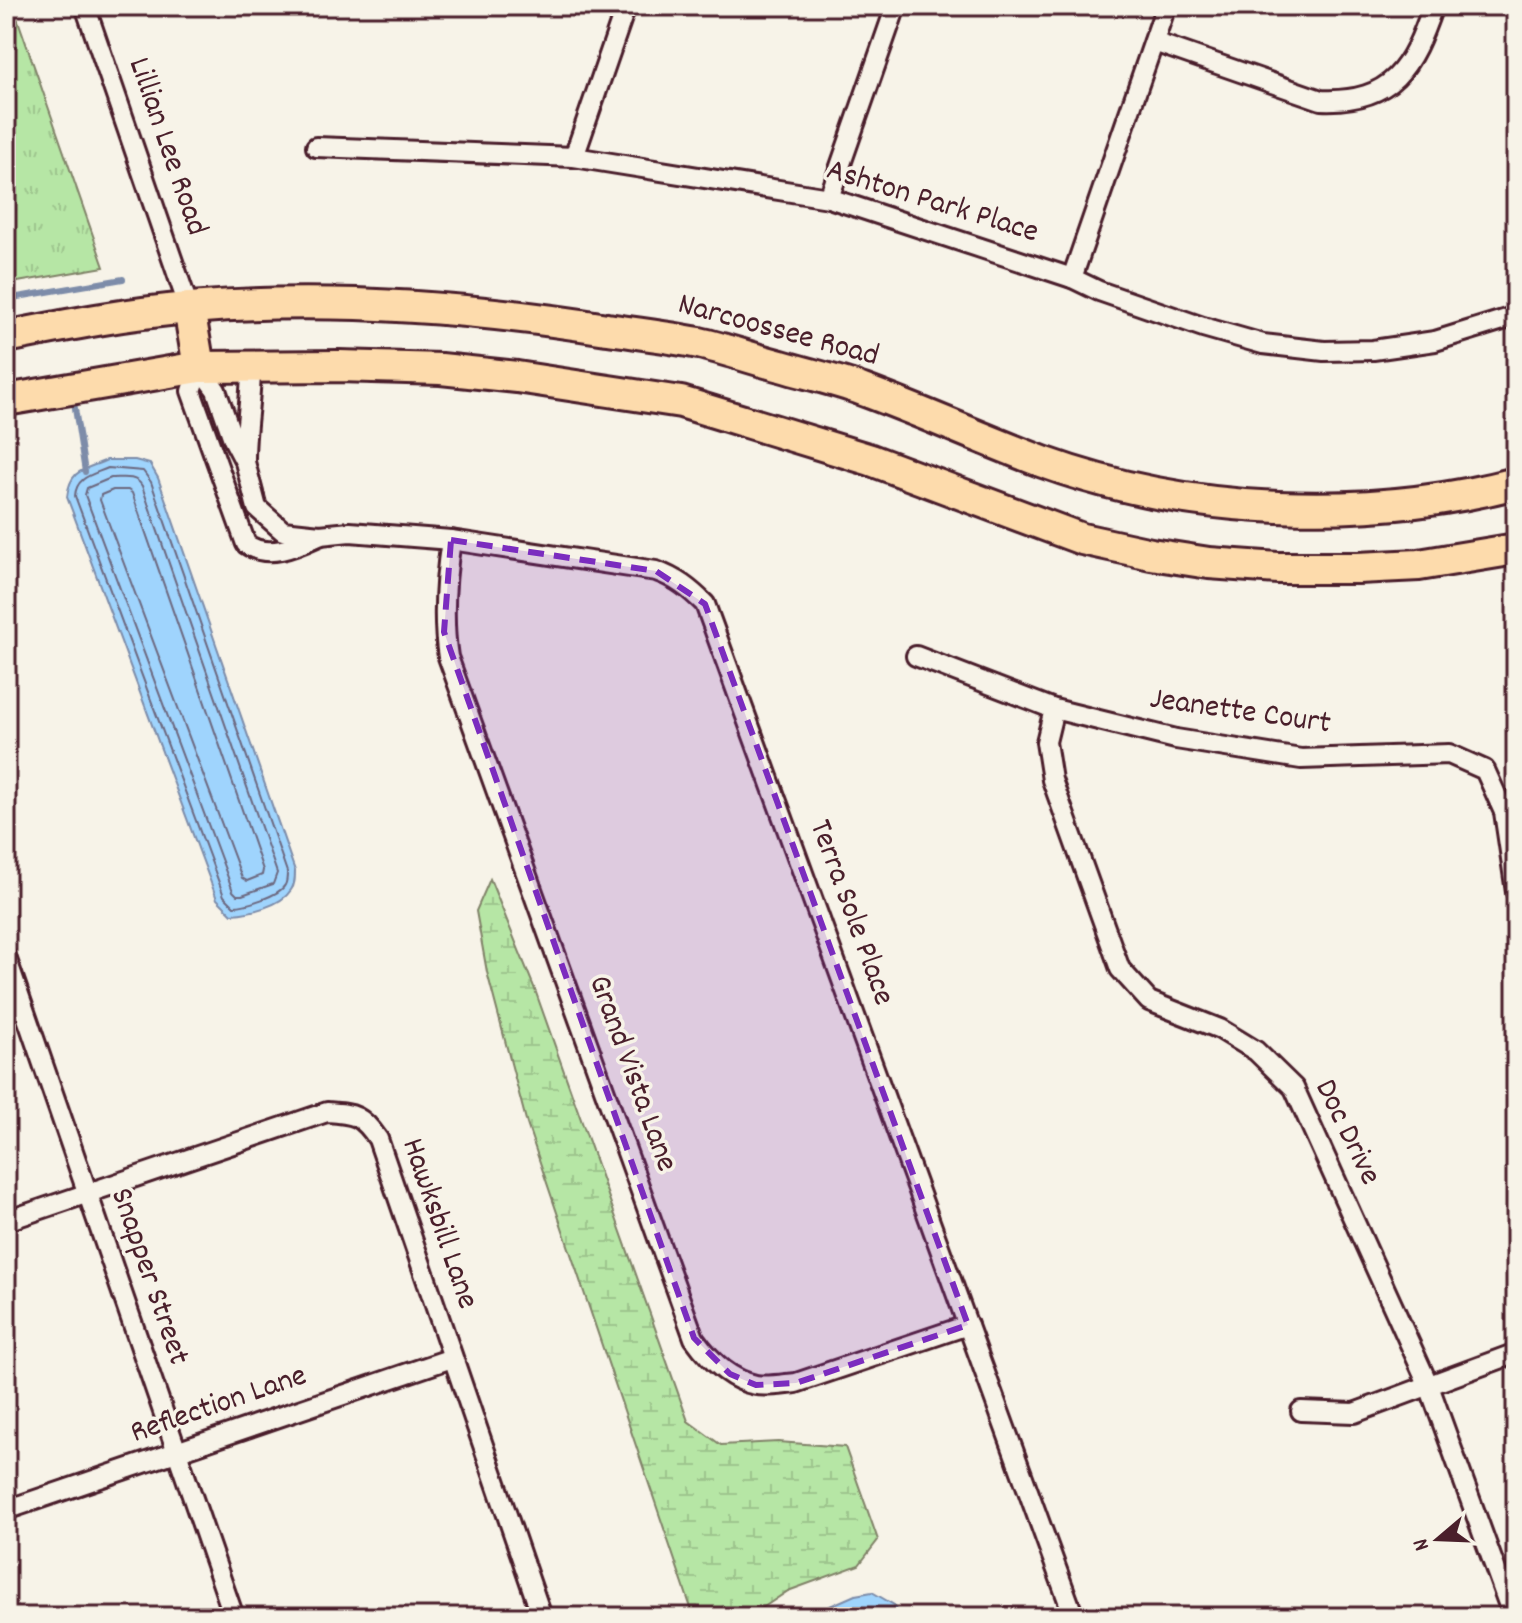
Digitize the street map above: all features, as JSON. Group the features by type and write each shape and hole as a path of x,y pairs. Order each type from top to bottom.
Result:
{"main road":[{"name":"Narcoossee Road","path":"6,337 72,324 189,308 351,303 454,308 698,343 859,388 1044,462 1102,480 1189,499 1296,508 1353,507 1413,503 1516,483"},
{"path":"189,308 199,367"},
{"path":"6,400 199,367 441,369 517,377 681,402 871,460 1082,539 1209,563 1278,568 1358,568 1419,565 1516,549"}],"street":[{"name":"Lillian Lee Road","path":"85,6 189,308"},
{"path":"574,157 626,6"},
{"path":"829,198 896,6"},
{"path":"1072,278 1166,6"},
{"path":"1154,42 1321,100 1346,101 1392,81 1406,67 1419,47 1433,6"},
{"name":"Ashton Park Place","path":"316,147 574,157 829,198 1263,344 1324,351 1373,350 1435,341 1516,316"},
{"name":"Terra Sole Place","path":"199,367 216,390 233,439 245,462 257,508 283,531 320,535 350,532 451,540 656,571 689,588 705,604 1074,1617"},
{"name":"Terra Sole Place","path":"199,367 191,391 246,544 256,551 269,552 298,545 320,535"},
{"name":"Terra Sole Place","path":"245,462 251,368"},
{"name":"Grand Vista Lane","path":"451,540 444,632 448,657 694,1338 708,1359 730,1374 756,1385 779,1384 796,1383 968,1325"},
{"name":"Jeanette Court","path":"916,656 1054,709 1176,739 1301,759 1449,754 1485,770 1504,812 1516,892"},
{"name":"Doc Drive","path":"1054,709 1046,742 1052,780 1120,969 1149,1001 1220,1029 1256,1051 1294,1088 1429,1386 1513,1617"},
{"name":"Snapper Street","path":"6,957 234,1617"},
{"name":"Hawksbill Lane","path":"6,1221 327,1112 353,1113 367,1123 378,1139 541,1617"},
{"path":"1301,1411 1354,1413 1516,1353"},
{"name":"Reflection Lane","path":"6,1510 452,1358"}],"highlighted area":[{"path":"451,540 656,571 705,604 968,1325 796,1383 756,1385 730,1374 694,1338 444,632"}],"green space":[{"path":"6,6 13,6 104,267 6,284"},
{"path":"490,879 534,987 688,1421 721,1445 778,1442 845,1447 878,1540 859,1565 788,1591 749,1617 694,1617 527,1124 487,972 476,911"}],"water":[{"path":"107,460 135,460 150,464 158,478 295,871 294,884 286,896 264,908 232,914 217,899 67,497 75,476"},
{"path":"872,1592 894,1605 898,1617 805,1617 855,1595"}],"waterway":[{"path":"6,299 123,279"},
{"path":"74,402 85,472"}]}
